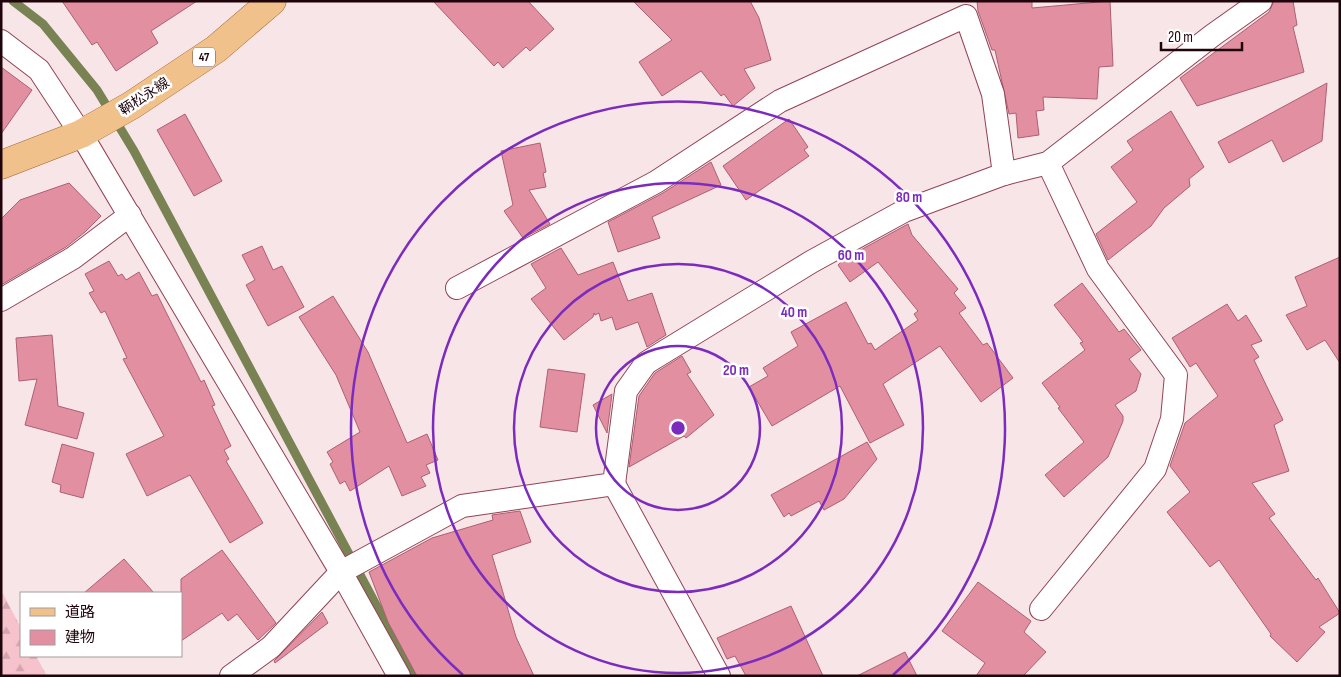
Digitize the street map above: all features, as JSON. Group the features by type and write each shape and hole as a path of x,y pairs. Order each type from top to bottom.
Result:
{"main road":[{"name":"鞆松永線","path":"1,165 87,130 132,105 216,49 272,1"}],"street":[{"path":"719,676 614,484 626,392 646,364 811,262 904,211 1004,174 1048,163 1213,35 1260,1"},
{"path":"457,288 656,182 780,101 963,8 993,94 1004,174"},
{"path":"1,40 39,70 87,130 130,215 350,567 399,676"},
{"path":"1040,609 1155,469 1172,420 1176,374 1098,269 1048,163"},
{"path":"1,300 73,258 130,215"},
{"path":"231,676 271,647 350,567 462,506 614,484"}],"green space":[{"path":"1,590 20,626 20,657 37,657 47,676 1,676"}],"building":[{"path":"62,1 197,1 151,31 158,43 116,71 97,42 92,45"},
{"path":"433,1 528,1 554,29 530,51 526,47 503,68 498,62 494,66"},
{"path":"633,1 750,1 759,18 771,60 744,69 755,88 733,106 724,94 721,96 701,71 662,96 639,62 672,40"},
{"path":"977,1 1032,1 1032,8 1110,1 1113,66 1099,67 1097,99 1043,97 1044,110 1036,111 1039,135 1018,138 1016,113 1009,114 995,50 992,50 978,11"},
{"path":"1274,1 1293,1 1297,25 1293,27 1304,72 1197,106 1180,78 1269,12"},
{"path":"1,67 32,90 1,134"},
{"path":"1327,83 1322,141 1283,162 1272,140 1229,163 1218,142"},
{"path":"1171,111 1204,167 1189,179 1190,186 1164,208 1151,226 1108,260 1096,234 1137,202 1111,167 1133,150 1127,141"},
{"path":"185,114 222,181 194,196 157,130"},
{"path":"789,119 808,147 804,150 809,156 746,200 723,166"},
{"path":"540,143 546,172 543,173 546,187 529,190 550,224 523,238 504,211 513,205 501,151"},
{"path":"711,162 721,185 652,217 660,238 618,252 608,222 663,193"},
{"path":"69,183 101,216 66,247 1,285 1,219 20,200"},
{"path":"908,224 912,235 958,289 954,293 966,308 959,313 983,345 987,343 1013,378 981,402 940,346 883,384 904,425 870,443 840,386 772,426 749,387 768,376 763,368 798,346 791,332 846,302 868,344 871,343 875,350 918,320 914,314 918,311 878,262 850,282 838,265 844,259"},
{"path":"262,246 273,270 282,266 304,307 268,326 246,285 255,280 242,255"},
{"path":"561,248 578,275 613,262 628,301 652,293 666,335 647,347 638,322 616,330 612,317 601,321 599,313 595,315 594,313 593,317 564,340 531,299 546,288 531,264"},
{"path":"1340,257 1340,363 1325,340 1307,350 1286,315 1307,306 1295,277"},
{"path":"109,261 118,276 122,274 126,280 139,272 152,296 157,294 201,382 204,380 215,405 212,406 231,446 224,450 229,459 226,461 263,523 230,543 190,475 147,496 126,454 164,436 123,359 127,358 105,311 101,313 89,293 94,291 85,274"},
{"path":"1082,283 1119,332 1124,329 1141,350 1129,359 1141,374 1136,391 1115,405 1123,416 1123,421 1108,457 1064,497 1045,475 1084,442 1042,383 1085,350 1080,343 1083,342 1054,305"},
{"path":"333,296 368,352 407,443 427,434 438,460 426,465 430,473 421,477 426,486 402,496 389,466 350,491 345,481 340,484 330,464 333,462 327,452 360,432 336,375 299,317"},
{"path":"1227,304 1238,321 1246,315 1262,341 1251,345 1259,357 1254,360 1283,420 1274,425 1289,471 1252,483 1275,514 1269,518 1316,580 1318,578 1340,613 1319,627 1325,632 1297,662 1270,636 1271,634 1219,560 1210,567 1167,512 1190,492 1170,466 1185,423 1218,396 1196,363 1190,367 1172,338"},
{"path":"52,335 58,406 84,413 77,439 25,425 37,379 19,381 16,338"},
{"path":"682,356 691,372 687,374 714,415 686,438 684,436 629,467 639,396 655,373"},
{"path":"548,369 585,374 577,432 540,427"},
{"path":"612,394 607,433 593,405"},
{"path":"867,442 877,459 844,499 824,510 819,501 791,516 789,513 784,517 771,495"},
{"path":"62,444 94,453 83,498 60,492 61,485 52,482"},
{"path":"520,511 531,542 492,555 516,637 534,676 417,676 388,622 369,572 432,538 493,520 492,515"},
{"path":"222,550 276,623 258,640 237,614 228,621 222,613 182,640 181,579"},
{"path":"124,559 153,592 85,592"},
{"path":"978,582 1031,621 1024,632 1046,652 1023,676 976,676 985,663 942,631"},
{"path":"791,606 823,676 746,676 735,656 727,659 717,638"},
{"path":"322,612 328,623 275,663 274,661"},
{"path":"905,652 917,676 857,676"}],"waterway":[{"path":"13,1 43,24 97,90 134,151 414,676"}]}
